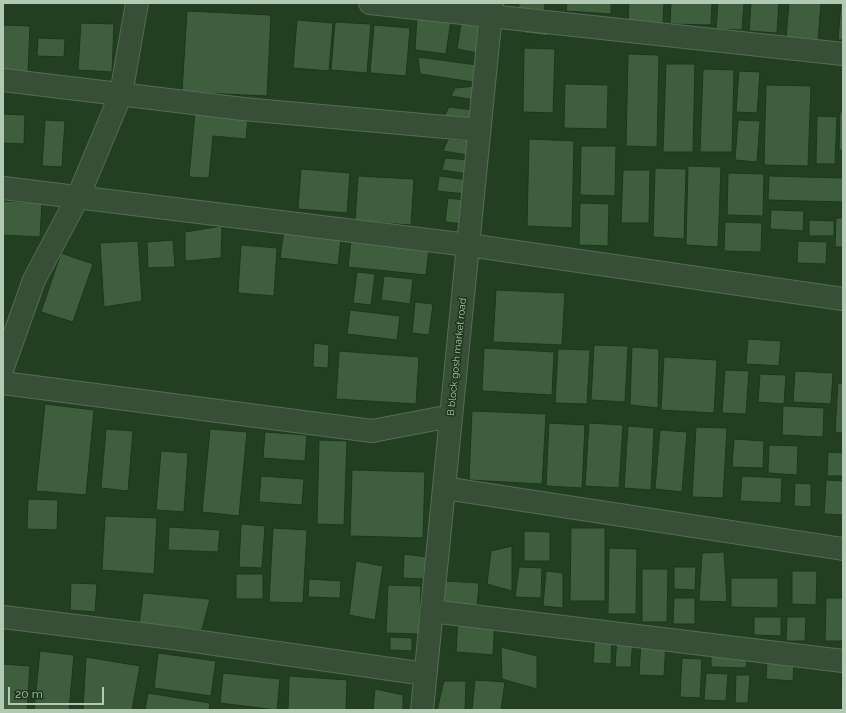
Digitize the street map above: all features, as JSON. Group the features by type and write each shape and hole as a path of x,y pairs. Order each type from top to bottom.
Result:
{"street":[{"path":"3,367 34,280 78,197 120,94 137,3"},
{"path":"370,3 491,9 843,54"},
{"name":"B block gosh market road","path":"422,710 491,9"},
{"path":"3,80 243,109 479,130"},
{"path":"3,188 468,245 843,299"},
{"path":"3,383 372,431 452,416"},
{"path":"444,488 843,549"},
{"path":"431,611 843,661"},
{"path":"3,617 173,638 425,674"}],"building":[{"path":"519,3 545,3 544,15 518,15"},
{"path":"567,3 611,3 611,14 566,11"},
{"path":"629,3 664,3 663,24 628,21"},
{"path":"671,3 712,3 711,25 670,24"},
{"path":"718,3 744,3 742,30 716,29"},
{"path":"751,3 779,3 777,33 749,31"},
{"path":"789,3 821,3 818,40 786,38"},
{"path":"841,3 843,3 843,40 838,40"},
{"path":"187,11 271,15 267,96 182,92"},
{"path":"417,15 451,20 446,54 415,50"},
{"path":"297,20 333,23 329,71 293,68"},
{"path":"335,22 371,24 367,73 331,70"},
{"path":"81,23 114,24 112,72 78,70"},
{"path":"526,23 543,25 549,36 524,33"},
{"path":"461,24 486,26 483,54 457,49"},
{"path":"3,25 30,26 28,73 3,72"},
{"path":"374,25 410,28 406,76 370,73"},
{"path":"38,38 65,39 64,57 37,56"},
{"path":"524,48 555,49 553,113 523,112"},
{"path":"628,54 659,55 657,147 626,146"},
{"path":"418,57 477,65 473,82 420,74"},
{"path":"666,64 695,64 693,152 663,152"},
{"path":"703,69 734,70 732,152 700,152"},
{"path":"739,71 760,72 757,113 736,112"},
{"path":"565,84 608,85 607,129 564,128"},
{"path":"766,85 811,86 808,166 764,165"},
{"path":"476,86 474,100 451,96 455,88"},
{"path":"449,107 474,110 472,124 442,120"},
{"path":"195,112 248,117 246,139 213,136 209,178 189,177"},
{"path":"840,112 843,112 843,150 839,150"},
{"path":"3,114 25,115 24,144 3,143"},
{"path":"817,116 837,117 835,164 816,164"},
{"path":"45,120 65,121 62,167 42,166"},
{"path":"738,120 760,121 757,162 735,160"},
{"path":"448,139 470,141 468,155 443,151"},
{"path":"529,139 574,141 572,228 527,226"},
{"path":"581,146 616,146 615,196 580,195"},
{"path":"445,158 470,160 468,174 442,170"},
{"path":"688,166 721,167 718,247 686,245"},
{"path":"655,168 686,169 684,239 653,237"},
{"path":"301,169 350,173 347,213 298,209"},
{"path":"623,170 650,170 649,223 621,223"},
{"path":"728,173 764,174 763,216 727,215"},
{"path":"358,176 414,179 411,225 355,221"},
{"path":"439,176 468,180 466,194 437,191"},
{"path":"769,176 843,178 843,202 768,200"},
{"path":"448,198 465,200 462,224 445,222"},
{"path":"3,201 42,203 40,237 3,235"},
{"path":"580,203 609,204 608,246 579,245"},
{"path":"771,210 804,211 803,231 770,229"},
{"path":"836,218 843,218 843,247 835,247"},
{"path":"809,220 834,221 834,236 809,236"},
{"path":"725,222 762,223 761,252 724,251"},
{"path":"222,226 221,258 185,261 185,232"},
{"path":"284,231 341,239 338,265 280,258"},
{"path":"173,240 175,267 148,268 147,242"},
{"path":"351,240 429,249 426,275 348,267"},
{"path":"138,241 142,301 104,307 100,243"},
{"path":"798,241 827,242 826,264 797,263"},
{"path":"241,245 277,248 274,296 238,293"},
{"path":"61,253 93,264 73,322 41,312"},
{"path":"357,272 375,274 371,305 353,303"},
{"path":"384,276 413,279 410,304 381,300"},
{"path":"496,290 565,293 562,345 493,342"},
{"path":"415,302 433,304 429,335 412,333"},
{"path":"350,310 400,316 397,340 347,334"},
{"path":"748,339 781,341 779,366 746,364"},
{"path":"314,343 329,345 328,368 313,367"},
{"path":"594,345 628,346 625,402 591,400"},
{"path":"632,347 659,349 658,408 630,405"},
{"path":"484,348 554,352 552,395 482,391"},
{"path":"558,349 590,350 587,404 555,403"},
{"path":"339,351 419,357 416,404 336,399"},
{"path":"664,357 717,360 714,413 661,410"},
{"path":"725,370 749,371 746,414 722,413"},
{"path":"795,371 833,373 831,404 793,402"},
{"path":"760,374 786,375 784,404 758,402"},
{"path":"838,383 843,384 843,433 835,432"},
{"path":"45,404 94,410 86,495 36,491"},
{"path":"783,406 824,408 823,437 782,435"},
{"path":"472,411 546,414 542,484 469,480"},
{"path":"549,423 585,425 582,488 546,486"},
{"path":"589,423 623,425 619,488 585,486"},
{"path":"628,426 654,428 651,490 624,488"},
{"path":"696,427 727,428 723,498 692,497"},
{"path":"106,429 133,431 128,491 101,488"},
{"path":"210,429 247,432 239,516 202,512"},
{"path":"660,430 687,432 682,492 655,489"},
{"path":"265,432 307,435 305,461 263,458"},
{"path":"734,439 764,441 763,468 732,467"},
{"path":"319,440 347,441 344,525 317,524"},
{"path":"769,445 798,446 797,475 768,473"},
{"path":"161,451 188,453 184,512 156,510"},
{"path":"828,452 843,453 843,476 827,476"},
{"path":"352,470 425,472 423,538 350,536"},
{"path":"261,476 304,479 302,505 259,502"},
{"path":"742,476 782,478 781,503 740,501"},
{"path":"826,480 843,481 843,515 824,514"},
{"path":"795,483 811,484 811,507 794,506"},
{"path":"28,499 58,500 57,530 27,529"},
{"path":"105,516 157,518 154,574 102,570"},
{"path":"241,524 265,526 262,568 239,567"},
{"path":"169,527 220,530 218,552 168,550"},
{"path":"273,528 307,530 303,603 269,602"},
{"path":"571,528 605,528 605,601 570,601"},
{"path":"524,531 550,532 550,561 524,561"},
{"path":"512,546 512,591 487,584 491,551"},
{"path":"609,548 637,549 636,614 608,614"},
{"path":"724,552 727,602 699,601 702,553"},
{"path":"404,554 427,557 423,579 403,578"},
{"path":"356,561 383,566 375,620 349,615"},
{"path":"519,567 542,568 541,598 515,597"},
{"path":"674,567 696,567 695,590 674,589"},
{"path":"642,569 668,569 667,622 642,622"},
{"path":"546,571 563,573 563,608 543,606"},
{"path":"792,571 817,571 816,605 792,604"},
{"path":"236,574 263,574 263,599 236,599"},
{"path":"731,578 778,578 778,608 731,607"},
{"path":"309,579 341,581 340,598 308,597"},
{"path":"444,581 479,583 477,607 442,604"},
{"path":"71,583 97,584 95,612 70,610"},
{"path":"388,585 421,586 419,634 386,633"},
{"path":"143,593 210,599 202,630 139,625"},
{"path":"674,598 695,598 695,624 673,624"},
{"path":"826,598 843,598 843,641 825,641"},
{"path":"458,617 495,618 493,655 456,652"},
{"path":"754,617 781,617 781,636 754,635"},
{"path":"787,617 806,617 805,641 786,641"},
{"path":"595,631 612,632 611,664 593,663"},
{"path":"617,636 633,636 631,667 615,667"},
{"path":"390,637 412,638 412,651 390,650"},
{"path":"641,640 666,641 664,676 639,675"},
{"path":"501,647 537,656 537,689 502,679"},
{"path":"40,651 74,655 69,710 34,710"},
{"path":"158,653 216,661 211,696 154,688"},
{"path":"711,653 747,655 746,668 711,667"},
{"path":"86,657 140,666 132,710 83,710"},
{"path":"682,658 702,659 700,698 680,697"},
{"path":"767,661 794,663 793,681 766,679"},
{"path":"3,664 30,666 27,710 3,710"},
{"path":"842,672 843,688 841,688"},
{"path":"223,673 280,679 277,710 220,703"},
{"path":"706,673 728,674 726,701 704,700"},
{"path":"736,675 750,675 748,703 735,703"},
{"path":"289,676 347,680 346,710 288,710"},
{"path":"475,680 505,682 501,710 472,710"},
{"path":"444,681 466,681 465,710 437,710"},
{"path":"375,689 403,695 403,710 373,710"},
{"path":"148,693 210,703 209,710 145,710"}]}
